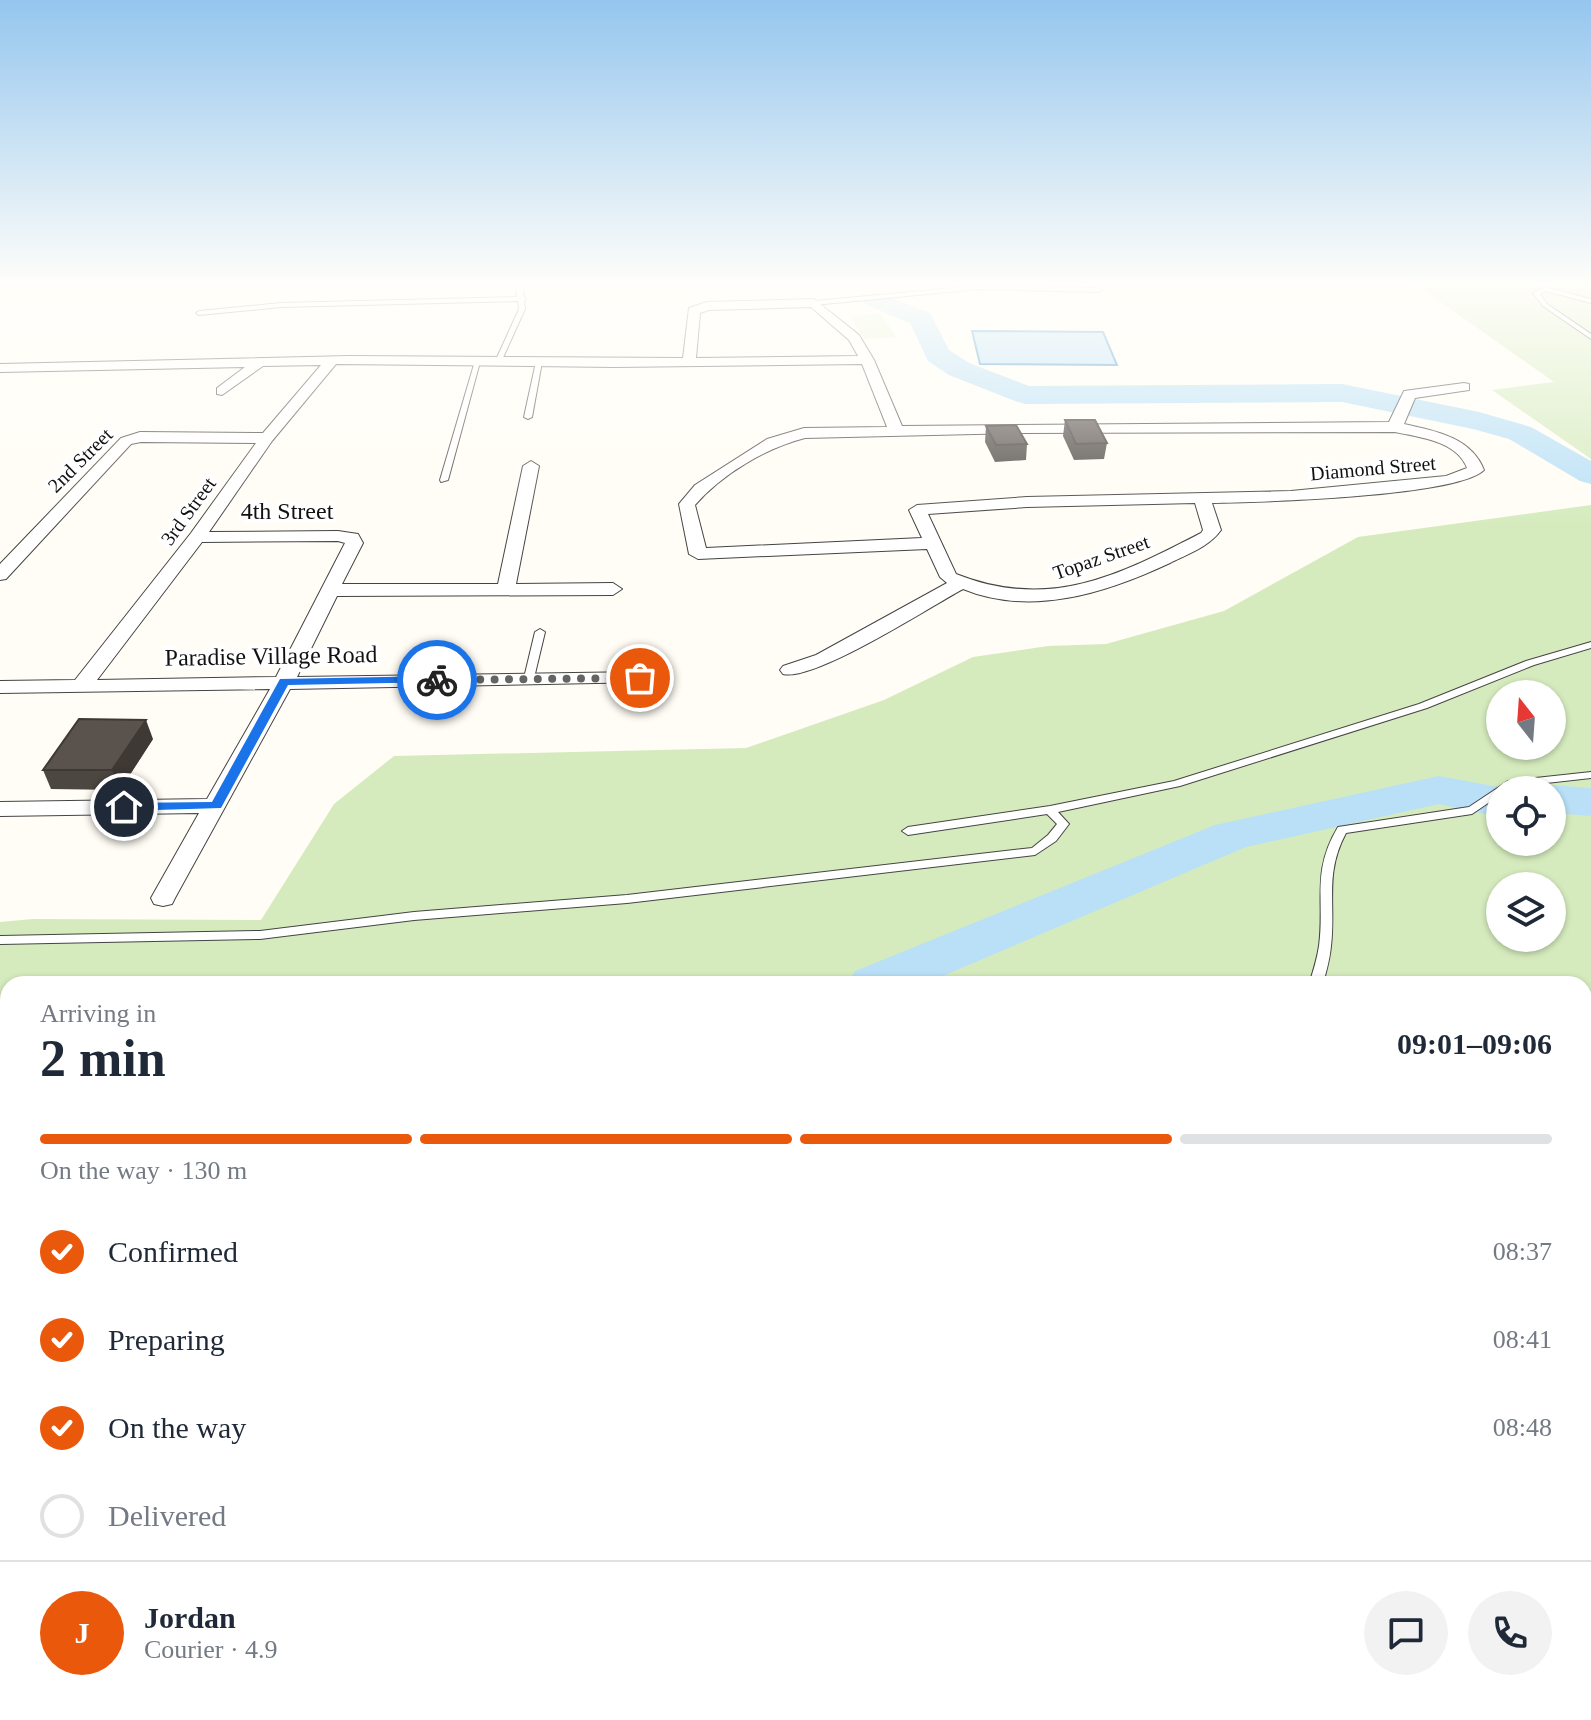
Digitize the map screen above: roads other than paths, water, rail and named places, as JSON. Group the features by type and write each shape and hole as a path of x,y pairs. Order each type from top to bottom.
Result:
{"street":[{"path":"0,368 75,366"},
{"path":"222,391 254,366"},
{"name":"3rd Street","path":"82,685 197,537 267,438 327,366"},
{"path":"870,366 896,430"},
{"path":"1395,427 1403,404 1416,392 1464,387"},
{"name":"Diamond Street","path":"1395,427 1443,440 1463,450 1475,463 1476,470 1449,481 1291,496 921,507 917,510 932,543 698,554 687,504 691,497 772,442 804,433 896,430 1395,427"},
{"name":"2nd Street","path":"0,575 126,441 140,437 267,438"},
{"path":"506,589 531,466"},
{"name":"Topaz Street","path":"960,583 999,594 1046,598 1132,574 1207,537 1212,530 1202,498"},
{"name":"4th Street","path":"163,898 284,682 354,543 352,538 197,537"},
{"path":"790,670 823,659 960,583 943,570 932,543"},
{"path":"331,590 613,589"},
{"name":"Paradise Village Road","path":"0,687 640,678"},
{"path":"0,809 217,806"}],"lane":[{"path":"444,480 476,366"},
{"path":"528,417 538,366"},
{"path":"529,678 540,632"},
{"path":"908,831 1050,810 1176,784 1423,706 1530,663 1591,645"},
{"path":"1318,976 1325,946 1323,891 1332,846 1342,830 1414,816 1472,810 1508,784 1591,775"},
{"path":"0,940 260,935 414,916 627,899 1035,851 1052,838 1063,824 1050,810"}],"waterway":[{"path":"955,366 1025,395 1342,393 1479,421 1520,433 1591,474"},
{"path":"893,976 1232,835 1439,790 1486,800"},
{"path":"1566,800 1591,802"}]}
